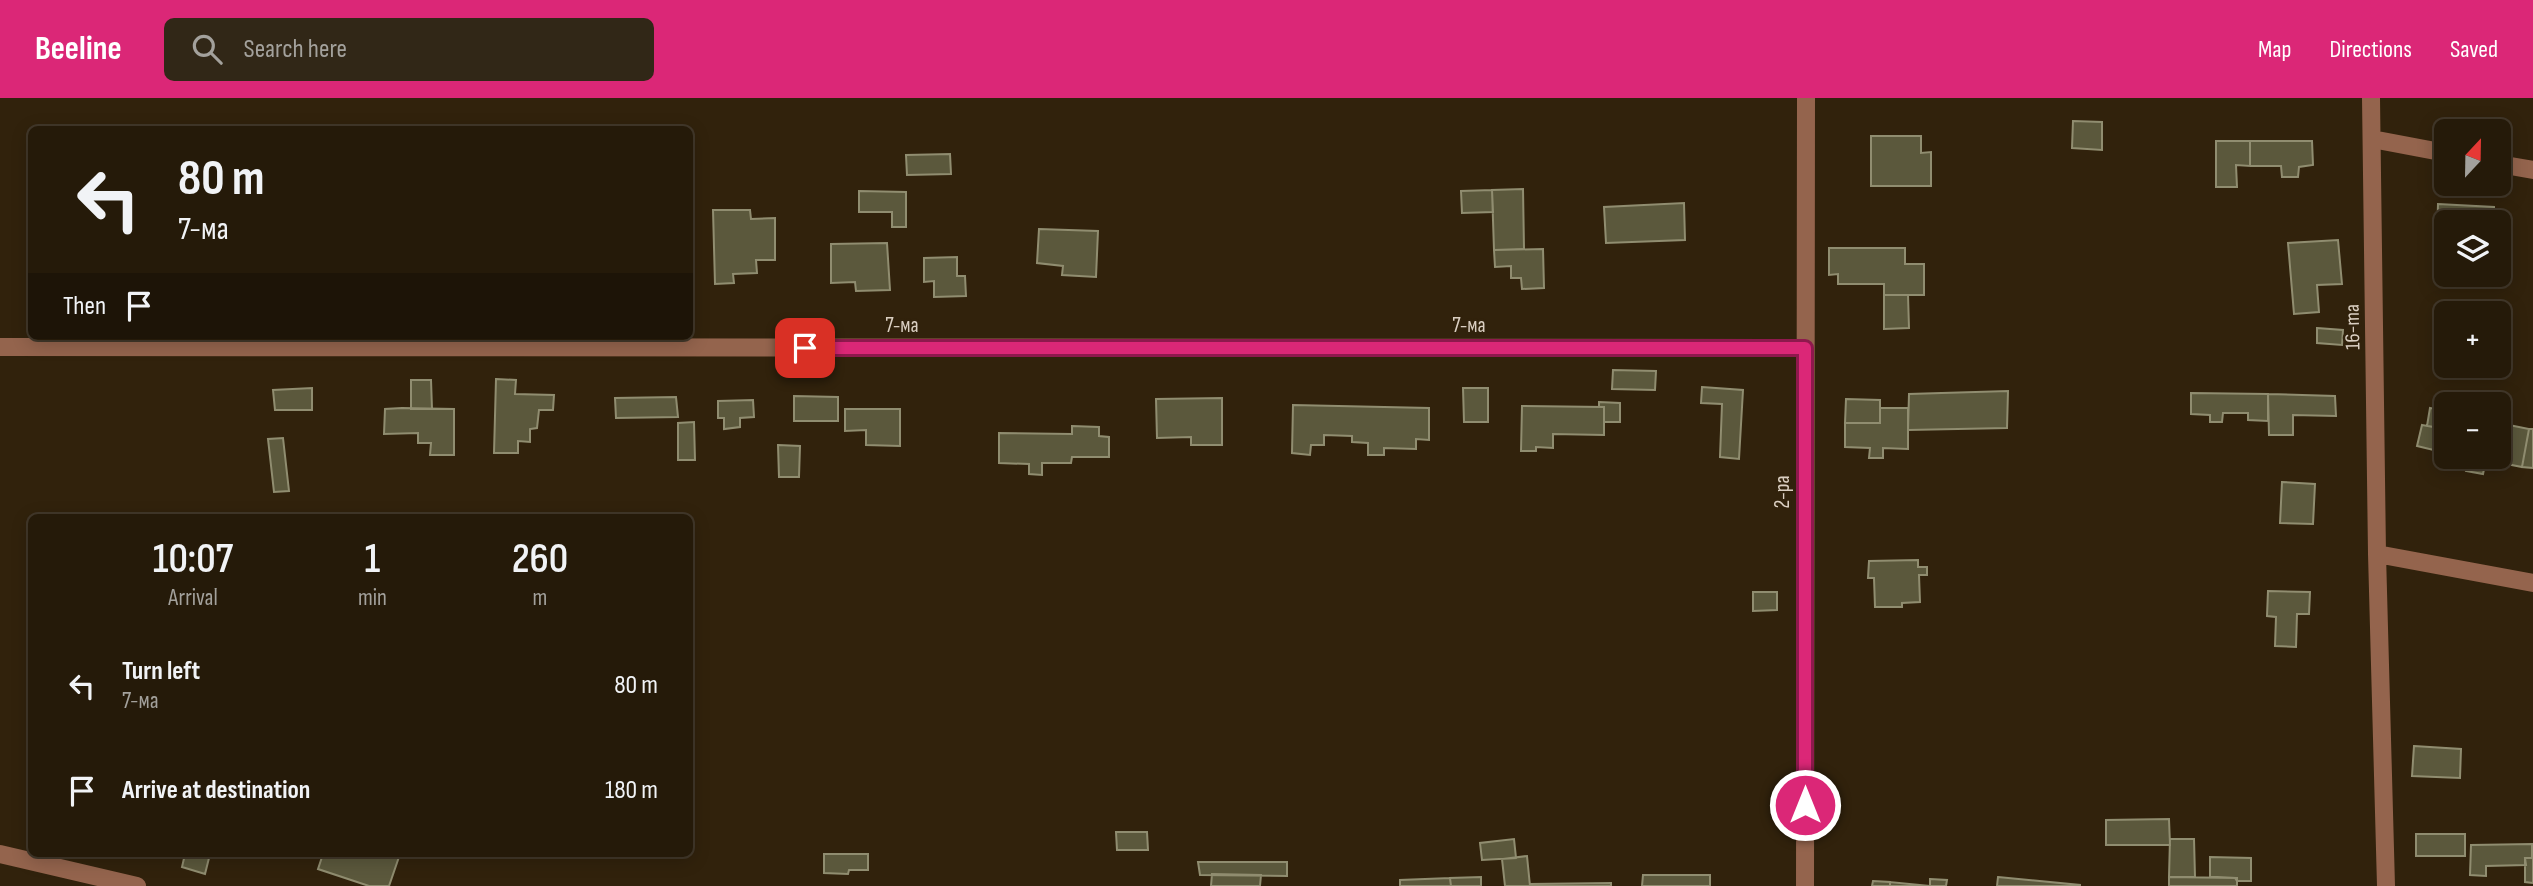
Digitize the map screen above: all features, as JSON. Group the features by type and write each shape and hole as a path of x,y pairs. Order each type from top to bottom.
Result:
{"street":[{"name":"2-ра","path":"1805,886 1806,98"},
{"name":"16-та","path":"2371,98 2386,886"},
{"path":"2372,139 2434,151"},
{"path":"2511,166 2533,170"},
{"name":"7-ма","path":"0,347 1805,348"},
{"path":"2378,555 2533,583"},
{"path":"0,854 137,886"}],"building":[{"path":"2073,121 2102,122 2102,150 2072,148"},
{"path":"1871,136 1921,136 1921,153 1931,152 1931,186 1871,186"},
{"path":"2216,141 2250,141 2250,166 2236,165 2237,187 2216,187"},
{"path":"2250,141 2312,141 2313,165 2299,167 2298,177 2282,177 2281,166 2250,166"},
{"path":"950,154 951,174 907,175 906,155"},
{"path":"1523,189 1524,249 1494,250 1492,190"},
{"path":"1492,190 1493,212 1462,213 1461,191"},
{"path":"859,191 906,192 906,227 892,227 892,212 859,212"},
{"path":"1684,203 1685,240 1606,243 1604,207"},
{"path":"2438,204 2494,207 2494,210 2438,210"},
{"path":"713,210 750,210 751,219 775,218 775,260 756,260 757,273 733,274 734,283 715,284"},
{"path":"1039,229 1098,231 1096,277 1062,275 1063,266 1037,263"},
{"path":"2338,240 2342,284 2317,285 2319,312 2294,314 2288,243"},
{"path":"887,243 890,290 856,291 855,282 831,283 831,244"},
{"path":"1829,248 1905,248 1905,264 1924,264 1924,295 1884,295 1884,284 1838,284 1838,274 1829,275"},
{"path":"1543,249 1544,288 1522,289 1521,278 1511,278 1511,266 1495,267 1494,250"},
{"path":"957,257 957,276 965,276 966,296 934,297 934,281 924,282 924,258"},
{"path":"1884,295 1908,295 1909,328 1884,329"},
{"path":"2317,328 2343,330 2342,345 2317,343"},
{"path":"1613,370 1656,371 1655,390 1612,389"},
{"path":"496,379 516,380 515,394 554,395 553,410 539,410 537,428 530,429 530,442 518,441 518,453 494,453"},
{"path":"411,380 431,380 432,409 411,409"},
{"path":"1702,387 1743,390 1739,459 1720,457 1722,404 1701,403"},
{"path":"312,388 312,410 275,410 273,390"},
{"path":"1463,388 1488,388 1488,422 1464,422"},
{"path":"2008,391 2007,428 1908,430 1909,394"},
{"path":"2191,393 2268,394 2268,421 2248,420 2248,413 2223,413 2222,422 2210,422 2210,415 2191,414"},
{"path":"2268,394 2335,396 2336,416 2293,415 2293,435 2269,435"},
{"path":"794,396 838,397 838,421 794,421"},
{"path":"676,397 678,417 616,418 615,398"},
{"path":"1222,398 1222,445 1191,445 1191,437 1157,438 1156,399"},
{"path":"1846,399 1880,400 1880,423 1845,423"},
{"path":"753,400 754,417 740,418 740,427 724,429 724,418 718,418 718,401"},
{"path":"1599,402 1620,403 1620,422 1604,422 1604,407 1599,407"},
{"path":"1293,405 1429,408 1429,440 1416,439 1416,449 1384,448 1384,455 1368,455 1368,443 1352,442 1352,436 1324,435 1324,445 1311,445 1310,455 1292,453"},
{"path":"1522,406 1604,407 1604,435 1553,434 1553,448 1536,447 1536,451 1521,451"},
{"path":"1880,408 1908,408 1908,449 1883,448 1883,458 1869,458 1870,448 1845,447 1845,423 1880,423"},
{"path":"2430,408 2434,409 2434,427 2427,426"},
{"path":"385,409 454,409 454,455 430,455 431,443 418,443 418,433 384,434"},
{"path":"845,409 900,409 900,446 866,445 866,430 845,431"},
{"path":"694,422 695,460 678,460 678,423"},
{"path":"2422,425 2434,427 2434,450 2417,446"},
{"path":"2511,425 2529,429 2522,467 2511,465"},
{"path":"1072,426 1099,427 1099,436 1109,437 1109,457 1072,457 1071,463 1042,463 1042,475 1029,474 1029,464 999,463 999,433 1072,434"},
{"path":"2529,429 2533,429 2533,468 2522,467"},
{"path":"283,438 289,491 274,492 268,439"},
{"path":"778,445 800,446 799,477 779,477"},
{"path":"2466,469 2484,469 2483,474"},
{"path":"2282,482 2315,484 2313,524 2280,523"},
{"path":"1918,560 1918,567 1927,567 1927,575 1919,575 1920,602 1902,603 1902,607 1875,607 1874,578 1868,578 1869,561"},
{"path":"2268,591 2310,592 2309,614 2297,614 2296,647 2275,646 2276,617 2267,616"},
{"path":"1753,592 1777,592 1777,610 1753,611"},
{"path":"2414,746 2461,749 2460,778 2412,776"},
{"path":"2169,819 2170,845 2106,845 2106,820"},
{"path":"1116,832 1147,832 1148,850 1117,850"},
{"path":"2416,834 2465,834 2465,856 2416,856"},
{"path":"1514,839 1516,858 1482,860 1480,843"},
{"path":"2170,839 2194,839 2195,877 2169,877"},
{"path":"2532,844 2532,858 2525,858 2526,865 2486,866 2486,876 2470,875 2471,845"},
{"path":"824,854 868,854 868,870 849,870 848,874 824,873"},
{"path":"1527,856 1530,886 1505,886 1502,859"},
{"path":"184,857 209,857 205,874 182,867"},
{"path":"322,857 399,857 389,886 369,886 318,869"},
{"path":"2210,857 2251,858 2251,881 2210,877"},
{"path":"2525,858 2533,858 2533,883 2525,882"},
{"path":"1198,862 1287,862 1287,876 1200,875"},
{"path":"1212,874 1261,875 1260,886 1211,886"},
{"path":"1643,875 1710,875 1710,886 1642,886"},
{"path":"1481,877 1481,886 1451,886 1450,878"},
{"path":"1998,877 2080,885 2080,886 1997,886"},
{"path":"2169,877 2237,878 2237,886 2169,886"},
{"path":"1450,878 1451,886 1400,886 1400,880"},
{"path":"1930,879 1947,880 1946,886 1930,886"},
{"path":"1873,881 1890,882 1890,886 1872,886"},
{"path":"1890,882 1930,886 1890,886"},
{"path":"1611,883 1611,886 1530,886 1530,884"}],"route":[{"path":"805,348 1805,348 1805,805"}]}
